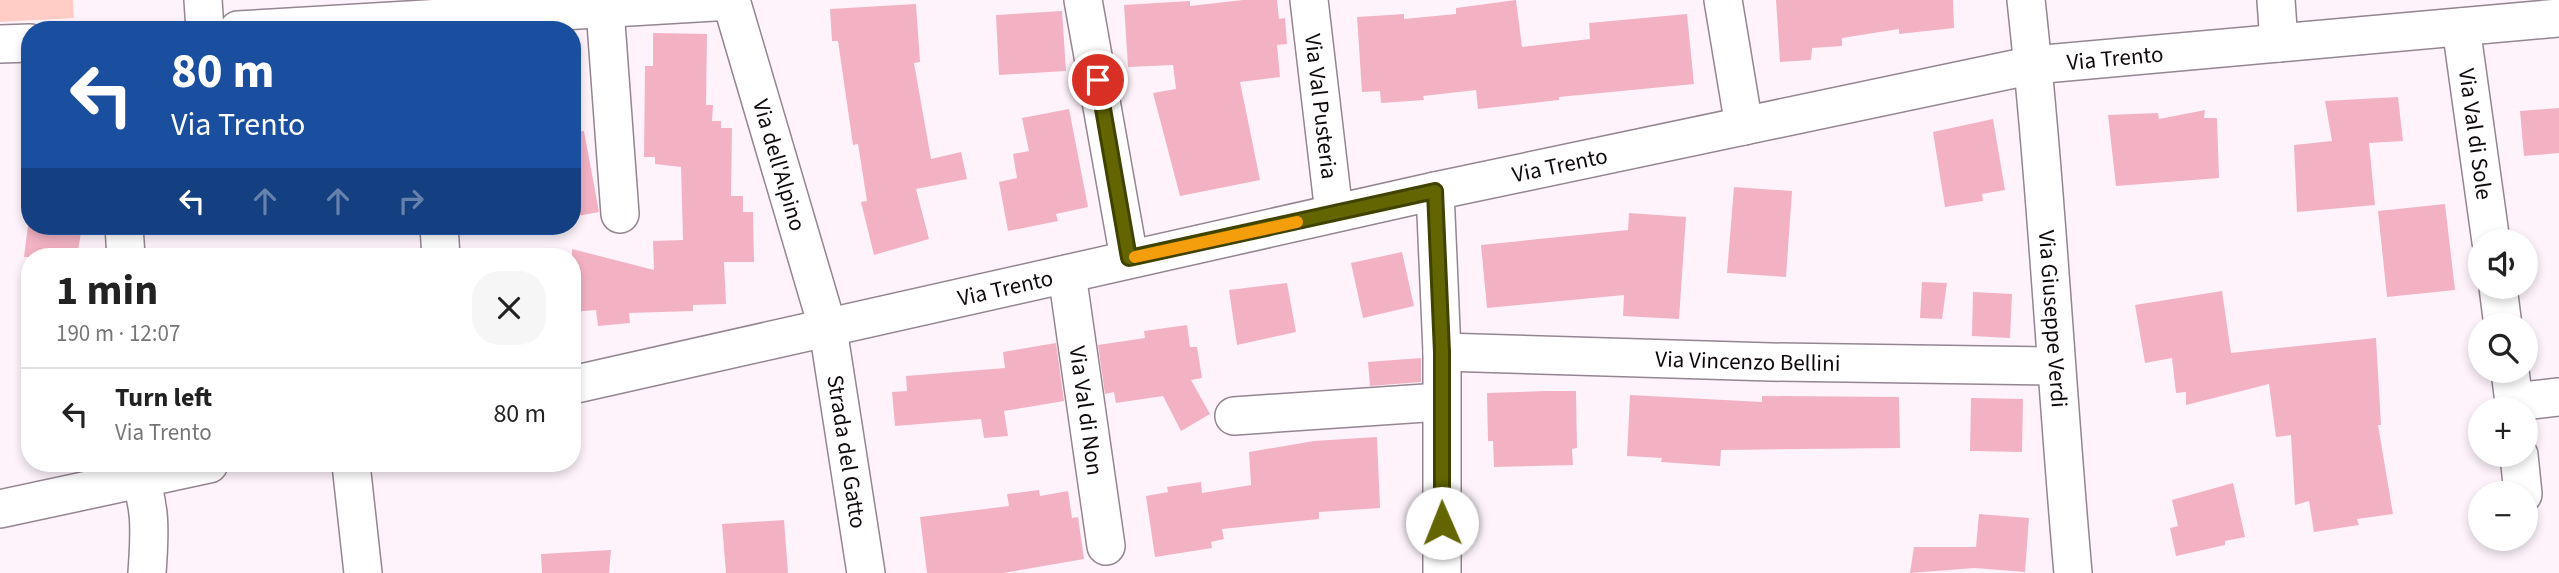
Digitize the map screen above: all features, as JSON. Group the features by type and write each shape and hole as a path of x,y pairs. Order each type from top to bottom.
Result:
{"street":[{"path":"203,0 204,21"},
{"path":"1083,0 1129,258"},
{"name":"Via Val Pusteria","path":"1308,0 1334,214"},
{"path":"1723,0 1744,126"},
{"name":"Via Giuseppe Verdi","path":"2026,0 2073,573"},
{"path":"2276,0 2279,43"},
{"path":"298,21 364,11 605,9 731,1"},
{"name":"Via dell'Alpino","path":"731,1 828,329"},
{"path":"605,9 620,214"},
{"name":"Via Trento","path":"581,383 828,329 1129,258 2033,65 2559,18"},
{"name":"Via Val di Sole","path":"2462,27 2489,229"},
{"path":"0,44 21,43"},
{"path":"1435,191 1442,352 1442,572"},
{"name":"Via Val di Non","path":"1068,274 1105,546"},
{"name":"Strada del Gatto","path":"828,329 866,573"},
{"name":"Via Vincenzo Bellini","path":"1442,352 2054,366"},
{"path":"2513,394 2559,397"},
{"path":"1234,416 1440,402"},
{"path":"0,509 134,472"},
{"path":"138,472 151,522 147,573"},
{"path":"352,472 363,573"}],"shaded area":[{"path":"0,0 73,0 74,18 0,22"}],"building":[{"path":"1243,0 1277,0 1279,19 1285,18 1287,44 1277,45 1280,77 1240,82 1260,180 1180,196 1153,93 1176,89 1173,65 1128,67 1124,5 1190,1 1190,6"},
{"path":"1516,0 1522,47 1590,39 1589,23 1687,14 1694,84 1559,97 1559,100 1478,109 1476,90 1423,96 1424,100 1381,103 1380,91 1362,92 1357,17 1404,14 1404,19 1456,14 1456,8"},
{"path":"1776,0 1953,0 1954,28 1899,34 1899,29 1842,38 1842,46 1812,48 1811,60 1780,62"},
{"path":"916,4 920,62 914,63 931,159 961,152 967,179 916,189 929,239 874,255 861,202 867,201 858,144 853,145 838,41 832,41 830,9"},
{"path":"1062,11 1066,71 999,75 996,15"},
{"path":"653,33 707,34 706,105 713,105 712,121 721,121 721,128 732,128 731,196 743,196 743,212 753,212 754,262 724,262 726,304 693,305 693,311 629,313 630,323 598,326 596,310 581,311 581,251 654,270 653,241 683,240 681,167 655,164 655,157 644,157 645,66 653,66"},
{"path":"2398,97 2403,141 2369,143 2375,205 2297,212 2294,145 2332,141 2325,101"},
{"path":"2559,108 2559,153 2524,156 2520,111"},
{"path":"1069,109 1088,207 1056,214 1058,221 1008,231 999,182 1017,178 1013,154 1029,151 1022,118"},
{"path":"2205,110 2204,118 2217,118 2219,178 2116,186 2108,115 2158,113 2159,119"},
{"path":"1993,119 2005,190 1982,194 1983,201 1945,207 1933,132"},
{"path":"581,131 584,131 599,212 581,215"},
{"path":"1734,187 1792,191 1786,277 1727,273"},
{"path":"2445,204 2455,290 2387,297 2378,211"},
{"path":"1629,213 1686,217 1679,319 1623,316 1624,295 1487,308 1481,245 1628,230"},
{"path":"27,235 81,235 78,248 25,248"},
{"path":"1402,252 1414,306 1363,318 1351,263"},
{"path":"1922,282 1947,283 1942,319 1920,318"},
{"path":"1287,283 1296,332 1237,345 1229,290"},
{"path":"2222,291 2231,353 2376,338 2381,425 2378,425 2393,514 2357,519 2359,525 2314,532 2309,501 2295,505 2291,435 2276,437 2269,384 2186,405 2186,392 2176,393 2172,358 2145,363 2135,305"},
{"path":"1973,292 2012,294 2010,338 1972,336"},
{"path":"1187,325 1190,347 1197,347 1202,378 1191,380 1210,414 1181,431 1163,396 1116,403 1114,392 1105,394 1098,345 1145,338 1144,331"},
{"path":"1056,343 1064,401 1004,411 1008,436 984,438 981,419 895,426 892,392 907,391 906,376 1005,368 1003,352"},
{"path":"1421,358 1421,382 1370,386 1368,362"},
{"path":"1576,391 1577,448 1572,449 1573,465 1494,467 1493,441 1488,441 1487,393"},
{"path":"1630,395 1762,402 1762,396 1899,397 1900,448 1721,450 1720,466 1661,462 1662,458 1627,456"},
{"path":"1971,398 2023,399 2022,452 1970,451"},
{"path":"1377,437 1380,508 1319,512 1319,519 1222,529 1224,539 1211,542 1212,548 1155,557 1146,496 1168,492 1167,487 1201,482 1202,493 1251,485 1249,452 1314,441"},
{"path":"2233,483 2245,537 2225,541 2225,545 2176,556 2170,528 2178,526 2172,500"},
{"path":"1039,490 1040,496 1068,491 1072,518 1078,517 1084,559 1003,573 927,573 920,517 1009,506 1007,494"},
{"path":"1979,514 2029,518 2025,572 1974,568 1910,573 1914,547 1976,547"},
{"path":"784,520 788,573 726,573 722,524"},
{"path":"611,550 609,573 542,573 541,554"}],"slow traffic":[{"path":"1135,257 1297,222"}],"route":[{"path":"1098,80 1129,258 1435,191 1442,352 1442,523"}]}
